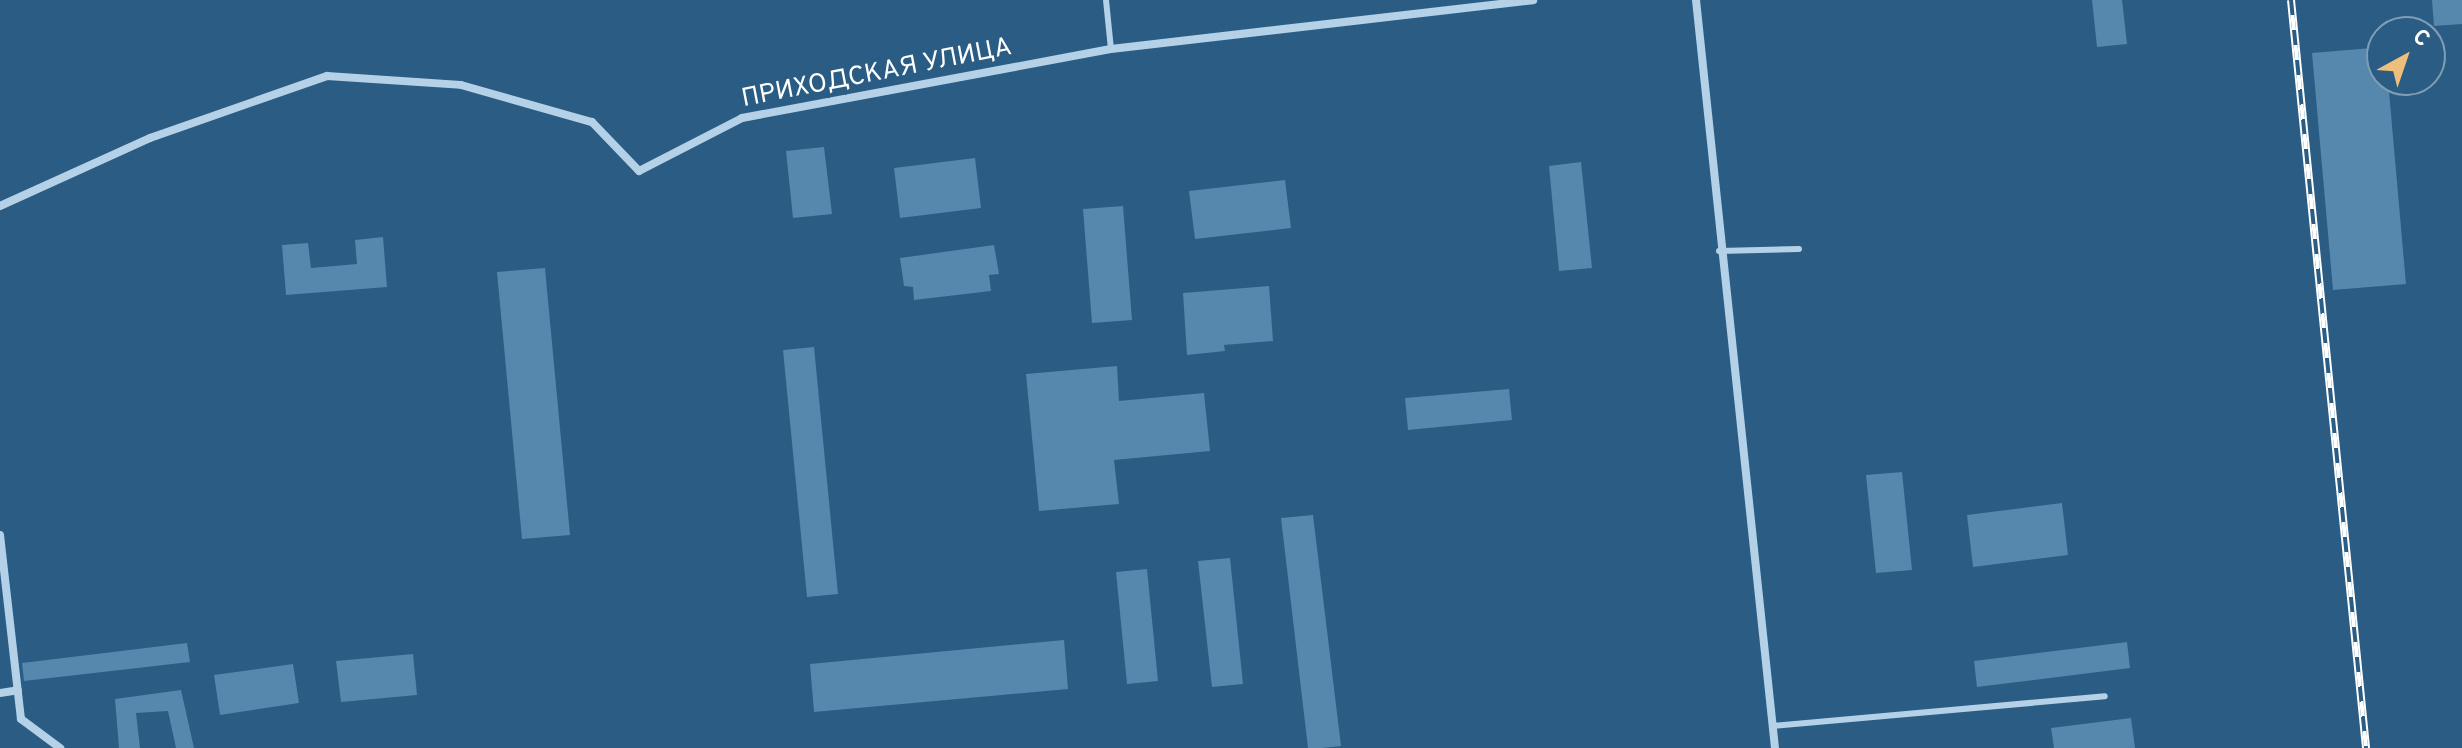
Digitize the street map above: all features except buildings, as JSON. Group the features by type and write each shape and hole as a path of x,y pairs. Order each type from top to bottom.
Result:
{"street":[{"name":"ПРИХОДСКАЯ УЛИЦА","path":"0,206 150,138 327,76 461,85 592,122 639,171 742,118 1111,49 1533,0"},
{"path":"1696,0 1719,251 1775,748"},
{"path":"0,535 21,719 60,748"},
{"path":"0,693 18,690"}],"lane":[{"path":"1106,0 1111,49"},
{"path":"1719,251 1799,249"},
{"path":"1772,726 2105,696"}],"railway":[{"path":"2291,0 2366,748"}]}
